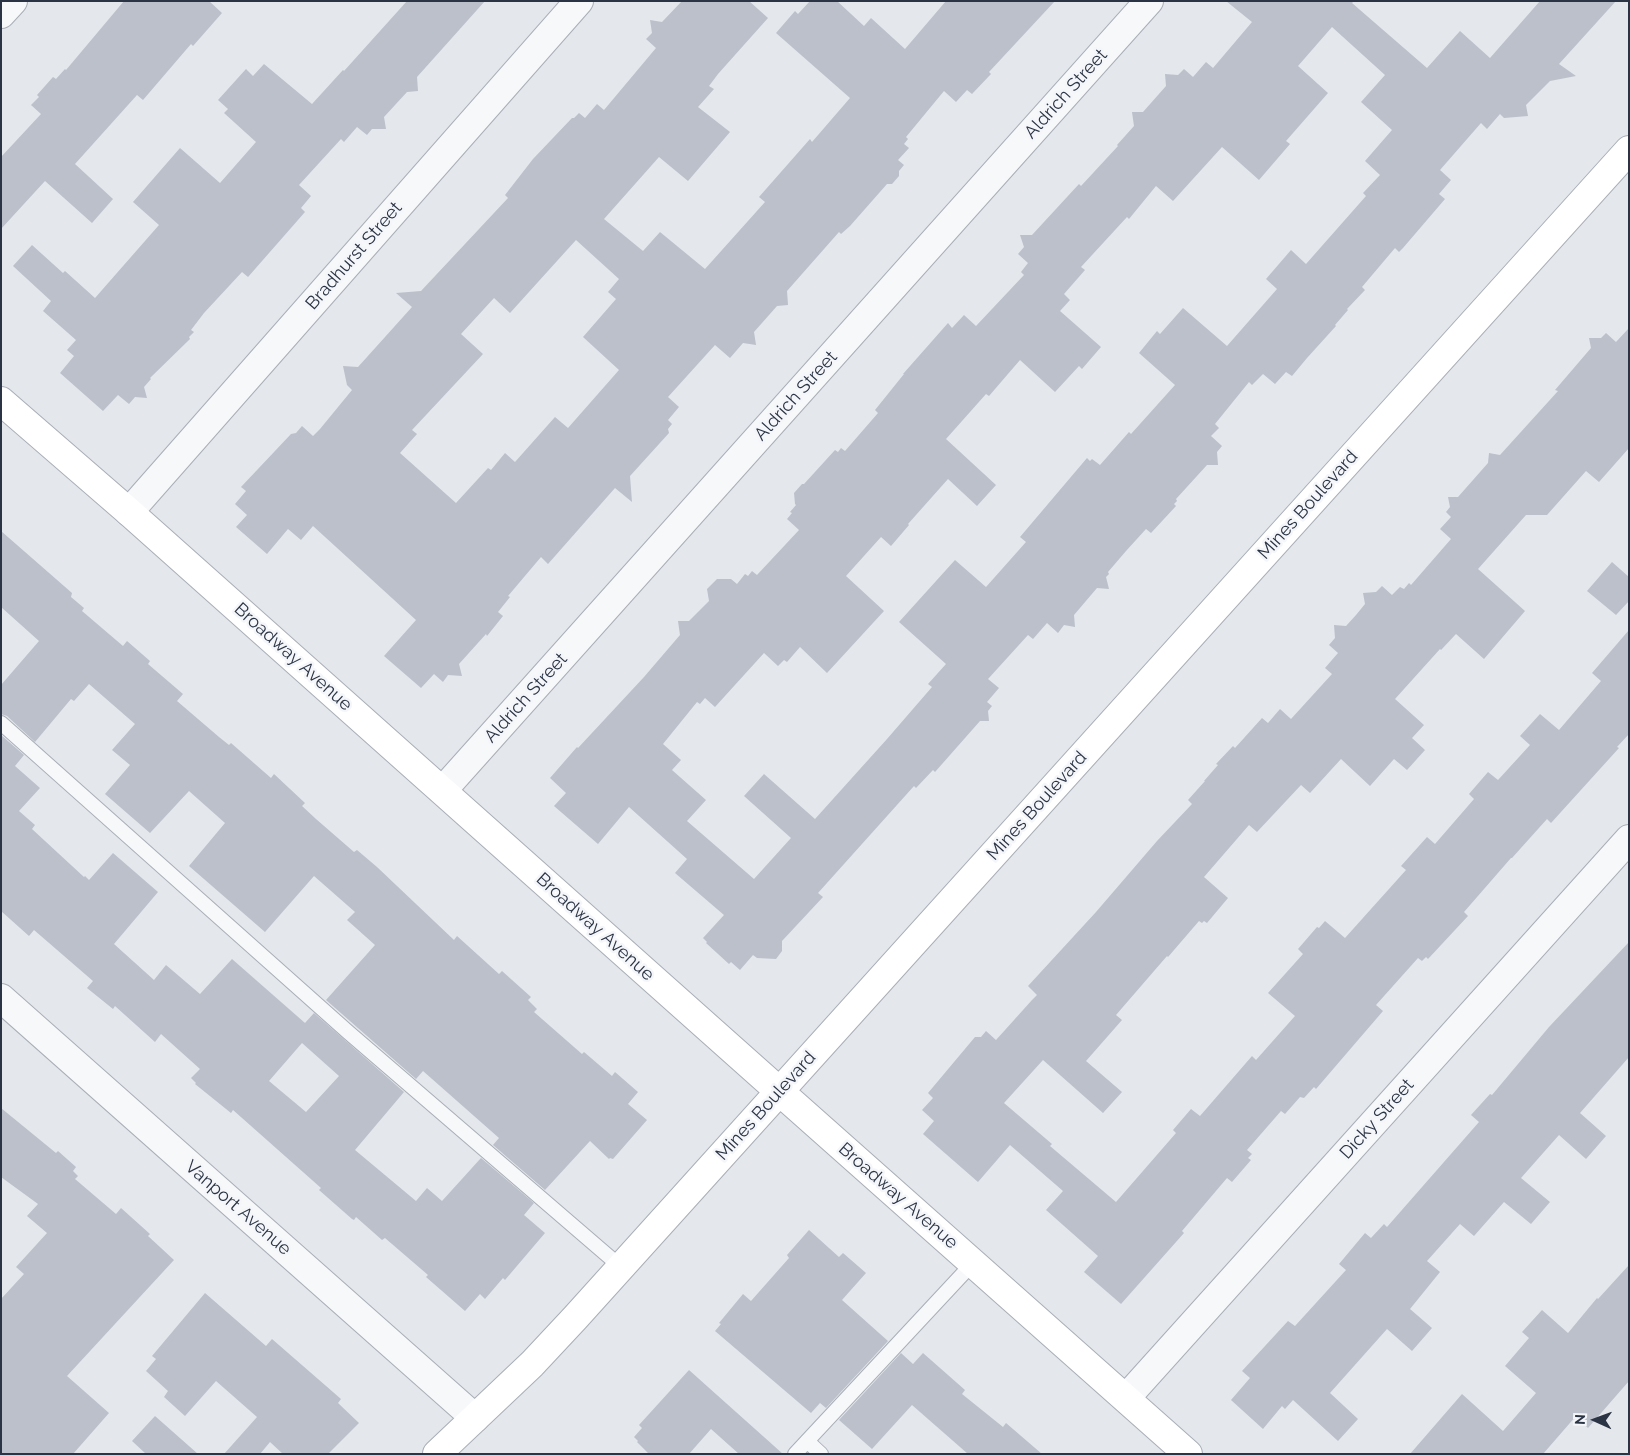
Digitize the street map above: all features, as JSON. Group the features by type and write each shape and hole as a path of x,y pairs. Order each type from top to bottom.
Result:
{"street":[{"name":"Bradhurst Street","path":"129,512 579,1"},
{"name":"Aldrich Street","path":"443,790 1149,1"},
{"name":"Mines Boulevard","path":"437,1454 532,1364 621,1267 1629,150"},
{"name":"Broadway Avenue","path":"1,401 443,790 1188,1454"},
{"name":"Dicky Street","path":"1126,1398 1629,839"},
{"name":"Vanport Avenue","path":"1,998 475,1418"}],"lane":[{"path":"1,723 348,1032 621,1267"},
{"path":"795,1454 973,1263"},
{"path":"807,1441 821,1454"}],"building":[{"path":"124,1 209,1 222,13 193,46 191,44 143,100 137,95 75,164 113,199 92,223 45,181 1,229 1,157 41,114 31,105 39,97 37,95 53,77 56,79 66,70"},
{"path":"407,1 485,1 417,77 418,91 407,92 384,117 386,129 372,129 367,135 357,127 344,142 341,139 299,185 311,196 301,208 305,212 248,277 242,272 204,313 191,330 194,332 189,337 190,339 150,378 144,387 147,398 135,397 129,404 118,395 103,411 60,373 74,356 67,350 76,340 43,311 51,301 13,266 32,245 95,298 159,225 133,202 180,148 220,183 256,142 224,113 228,109 218,100 246,69 253,76 264,64 312,104"},
{"path":"682,1 749,1 768,18 718,74 709,86 714,89 698,107 730,132 688,181 659,157 604,219 643,251 660,232 705,269 765,202 759,197 810,139 812,142 850,98 776,33 795,11 798,14 810,1 837,1 864,26 871,18 905,49 946,1 1055,1 989,72 991,74 972,94 967,90 956,102 944,91 906,137 908,139 904,144 909,148 898,160 904,165 899,171 899,176 892,184 887,184 850,226 841,234 839,232 787,291 788,305 777,306 754,332 756,345 743,343 730,358 715,345 668,397 679,407 668,420 672,424 668,429 669,433 630,476 632,502 615,488 548,564 541,557 508,596 510,597 498,612 503,616 487,636 486,634 459,664 462,676 448,675 443,682 434,674 421,688 384,656 416,620 313,526 301,540 288,529 267,554 236,527 247,515 235,504 246,491 241,487 291,434 296,433 302,426 313,436 320,429 352,390 347,385 343,366 358,367 412,307 396,293 421,291 508,198 505,195 533,159 572,118 579,113 585,118 597,104 604,110 656,48 646,39 652,33 650,20 662,22","holes":["576,240 619,279 608,292 616,299 583,337 619,370 568,428 555,417 515,462 505,453 491,470 488,468 456,503 400,453 417,434 412,430 483,354 461,334 494,298 510,313"]},
{"path":"1226,1 1354,1 1352,3 1427,68 1460,31 1490,58 1540,1 1616,1 1559,64 1576,76 1550,81 1526,105 1528,116 1504,118 1500,114 1487,129 1481,123 1440,170 1451,180 1439,194 1445,199 1399,252 1395,248 1362,287 1365,290 1292,376 1286,372 1275,384 1263,374 1252,385 1249,382 1215,424 1219,428 1211,436 1222,446 1217,452 1218,465 1207,465 1176,499 1177,501 1174,504 1176,506 1151,533 1146,529 1126,551 1108,572 1109,574 1106,577 1109,589 1097,588 1074,615 1075,627 1064,625 1058,633 1047,623 1033,639 1028,635 988,679 999,688 987,702 992,706 988,711 989,721 980,721 935,772 933,770 916,788 914,786 818,893 823,897 782,941 782,951 776,959 757,958 753,955 740,970 731,962 729,964 703,938 724,915 675,873 687,859 629,807 598,844 554,806 566,793 550,778 644,677 680,635 678,621 689,621 709,601 707,589 717,579 731,579 737,584 745,574 748,576 752,571 757,575 799,530 787,519 796,505 794,493 835,450 838,452 841,448 845,451 878,413 875,410 903,374 948,323 952,328 964,315 976,326 1024,275 1021,272 1028,263 1018,254 1024,247 1020,235 1032,235 1079,184 1081,186 1118,146 1134,126 1132,112 1143,112 1166,86 1165,74 1178,75 1184,69 1193,77 1206,62 1213,68 1252,22","holes":["1332,27 1385,75 1361,102 1392,130 1365,161 1380,175 1363,193 1366,196 1306,264 1291,250 1266,279 1277,289 1227,346 1183,308 1160,334 1157,331 1139,353 1175,385 1100,465 1087,458 1020,537 1026,542 986,587 955,560 899,622 946,664 928,684 932,687 887,739 815,819 764,774 744,796 791,838 754,879 687,821 706,800 672,770 681,760 663,744 697,702 700,704 705,698 715,707 764,653 778,666 784,660 787,662 800,647 827,673 884,611 846,576 881,537 891,546 948,479 977,506 996,485 946,439 986,394 989,396 1020,360 1055,392 1079,366 1082,369 1101,347 1060,311 1070,300 1064,294 1085,270 1081,267 1127,217 1129,219 1156,186 1173,201 1222,147 1259,180 1290,144 1286,141 1328,93 1298,66"]},
{"path":"1629,328 1629,448 1599,482 1586,471 1547,515 1526,515 1478,569 1525,611 1484,659 1456,634 1395,699 1424,725 1412,738 1425,750 1407,770 1394,759 1370,786 1341,759 1310,793 1301,785 1257,832 1249,825 1204,877 1228,898 1207,923 1199,921 1167,956 1116,1015 1122,1020 1086,1061 1122,1092 1103,1113 1043,1060 1004,1103 1052,1144 1050,1146 1116,1202 1176,1133 1173,1130 1191,1109 1200,1116 1252,1056 1256,1060 1295,1016 1268,993 1303,954 1298,949 1317,927 1319,928 1325,921 1345,938 1406,870 1401,866 1427,837 1435,844 1474,799 1469,794 1488,772 1498,780 1530,745 1520,736 1540,714 1559,730 1601,681 1592,673 1629,630 1629,734 1617,747 1619,748 1551,823 1547,819 1511,858 1464,912 1468,916 1428,959 1426,957 1422,961 1418,958 1376,1005 1383,1011 1316,1089 1314,1087 1304,1098 1300,1097 1285,1114 1281,1111 1247,1150 1252,1154 1248,1158 1251,1160 1232,1182 1227,1178 1182,1231 1184,1233 1121,1304 1084,1272 1098,1256 1046,1210 1063,1191 1010,1145 978,1182 923,1134 934,1121 922,1110 933,1098 928,1093 975,1037 981,1037 986,1031 996,1040 1037,995 1028,986 1192,804 1188,800 1218,765 1216,764 1233,746 1235,748 1262,718 1268,723 1280,709 1291,719 1332,674 1325,668 1338,653 1329,645 1335,638 1334,625 1346,626 1356,615 1365,604 1363,593 1376,592 1382,586 1392,595 1400,587 1404,589 1409,583 1411,585 1451,539 1440,529 1451,517 1446,512 1450,507 1448,497 1458,497 1488,463 1489,453 1500,455 1558,391 1555,390 1591,348 1589,338 1601,338 1606,333 1616,342"},
{"path":"1,531 72,593 71,597 84,608 82,611 123,646 127,641 150,661 148,664 183,694 177,701 229,745 231,743 271,778 274,774 305,803 302,806 316,819 354,852 357,850 377,867 454,940 457,936 499,974 502,971 531,997 528,1000 537,1009 534,1012 582,1054 584,1052 612,1076 615,1072 638,1092 628,1104 647,1120 613,1159 609,1159 590,1141 545,1190 493,1145 499,1138 423,1071 416,1079 326,1000 375,945 347,920 355,912 314,876 265,932 189,866 225,823 189,791 150,833 105,794 130,765 112,750 135,724 89,684 74,701 71,699 35,742 7,716 1,714 1,685 39,641 1,607"},
{"path":"1612,562 1629,577 1629,601 1616,615 1587,591"},
{"path":"1,735 24,755 15,766 40,788 19,811 35,825 32,829 89,880 113,853 158,892 114,944 154,980 166,965 200,994 232,959 305,1023 314,1013 404,1092 355,1150 416,1201 427,1188 442,1201 481,1158 534,1203 524,1215 545,1233 505,1280 503,1278 485,1299 480,1294 465,1311 426,1277 428,1275 385,1238 382,1240 356,1217 354,1220 352,1219 319,1190 321,1188 233,1110 231,1113 195,1084 191,1078 200,1069 161,1034 155,1042 115,1006 113,1009 87,988 93,981 34,930 29,936 1,911","holes":["302,1043 339,1076 306,1112 269,1081"]},
{"path":"1629,942 1629,1057 1580,1113 1606,1136 1586,1159 1559,1135 1521,1178 1550,1202 1531,1224 1504,1202 1474,1236 1460,1224 1427,1261 1440,1272 1410,1309 1432,1328 1412,1351 1387,1329 1330,1393 1358,1419 1338,1441 1293,1400 1285,1409 1282,1406 1263,1429 1231,1400 1250,1378 1242,1371 1288,1321 1295,1326 1346,1270 1339,1264 1365,1233 1371,1238 1384,1224 1387,1227 1479,1122 1471,1115 1490,1094 1492,1095 1549,1027"},
{"path":"1,1108 56,1153 58,1151 76,1167 73,1171 78,1176 75,1179 116,1214 121,1208 150,1234 148,1236 174,1260 67,1376 109,1413 73,1454 1,1454 1,1299 24,1274 16,1267 47,1233 27,1216 38,1204 1,1177"},
{"path":"809,1230 839,1257 843,1253 866,1273 842,1300 888,1341 826,1408 820,1403 811,1413 715,1331 721,1324 719,1323 743,1294 751,1301 789,1258 787,1255"},
{"path":"1629,1265 1629,1381 1588,1428 1576,1416 1543,1454 1410,1454 1462,1394 1503,1431 1536,1393 1505,1366 1529,1338 1522,1332 1542,1310 1568,1333 1597,1298"},
{"path":"205,1293 266,1346 272,1339 341,1399 338,1403 359,1423 328,1454 283,1454 270,1442 260,1454 224,1454 257,1417 216,1381 185,1416 164,1397 168,1391 146,1371 156,1359 152,1356"},
{"path":"901,1353 913,1364 923,1353 965,1390 962,1394 1003,1427 1006,1423 1042,1454 968,1454 912,1405 872,1449 839,1420"},
{"path":"689,1370 783,1454 739,1454 711,1429 689,1454 649,1454 634,1437 642,1428 639,1425"},
{"path":"155,1416 198,1454 146,1454 132,1441"}]}
